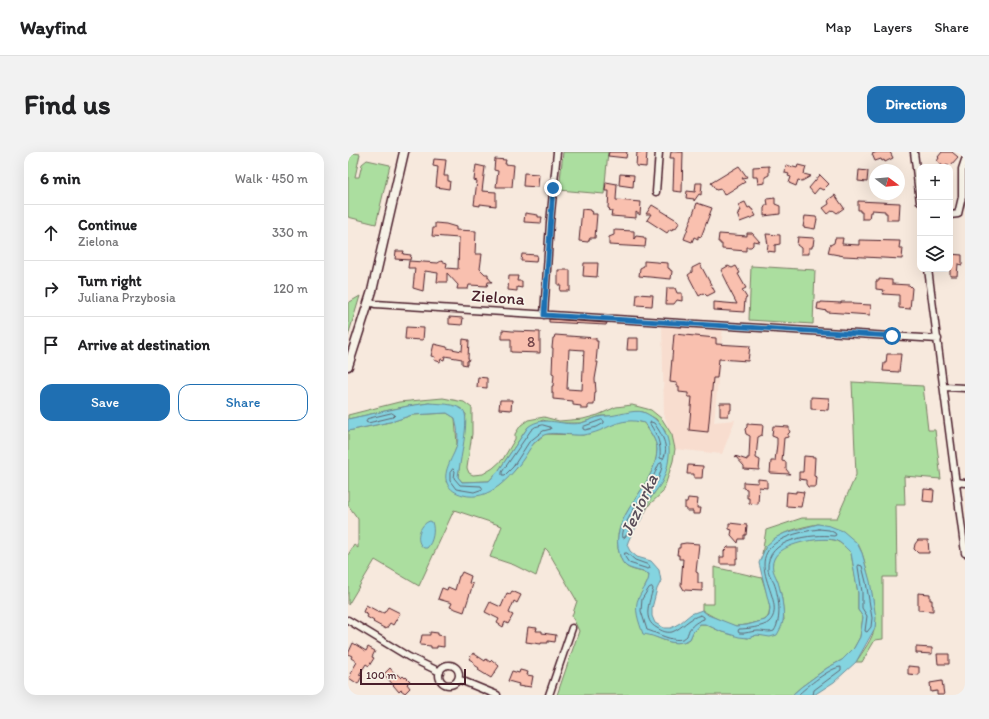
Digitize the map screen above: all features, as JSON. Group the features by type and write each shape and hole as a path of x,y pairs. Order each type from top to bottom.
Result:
{"street":[{"path":"348,366 369,302 404,152"},
{"path":"543,315 549,230 557,152"},
{"path":"656,192 659,152"},
{"path":"914,152 920,200"},
{"path":"958,214 962,197 962,169 965,160"},
{"path":"953,214 958,214 965,218"},
{"path":"928,272 965,553"},
{"name":"Zielona","path":"369,302 375,304 543,315 938,339"},
{"path":"944,387 965,388"},
{"path":"956,482 965,483"},
{"path":"348,620 409,657 440,672"},
{"path":"549,695 572,628"},
{"path":"444,666 452,666 459,672 458,679 452,685 445,685 439,678 440,672 444,666"},
{"path":"458,679 496,695"}],"shaded area":[{"path":"662,324 723,327 714,422 735,420 722,454 675,449 672,435 664,414"}],"green space":[{"path":"348,152 360,154 355,177 359,177 362,164 367,160 390,165 376,224 348,217"},
{"path":"563,152 608,152 604,194 559,190"},
{"path":"751,266 815,270 813,324 749,320"},
{"path":"360,296 348,336 348,303"},
{"path":"852,382 923,386 928,430 935,430 941,479 904,476 905,505 896,505 897,577 883,577 883,639 875,640 862,662 856,662 872,636 875,620 867,570 857,543 818,524 802,527 779,536 766,547 762,554 766,530 802,518 837,518 856,475"},
{"path":"443,398 464,402 472,408 472,434 467,468 469,473 473,475 483,474 503,459 515,439 515,434 521,425 528,420 544,417 559,421 583,419 598,415 616,407 632,405 651,410 662,419 672,435 675,449 673,461 663,492 649,505 644,514 649,501 662,481 668,459 665,431 656,419 643,412 601,416 581,423 552,423 543,420 528,427 499,470 489,481 462,482 458,477 466,414 429,403 348,419 348,415 399,402"},
{"path":"447,413 455,418 457,444 446,482 499,486 516,469 532,445 545,434 583,435 622,421 634,420 644,423 657,446 655,464 649,477 625,515 620,528 618,542 620,556 625,565 628,568 649,574 649,579 645,587 649,634 675,643 690,639 693,632 700,624 705,624 722,632 748,638 763,635 784,620 780,592 772,569 773,561 777,554 783,549 800,542 827,539 839,542 851,553 858,593 858,610 863,617 860,637 854,648 842,660 827,668 792,695 557,695 579,631 572,616 577,601 545,548 536,576 514,565 490,557 502,526 454,510 419,586 375,560 348,605 348,555 354,545 358,548 358,519 348,505 348,431 394,421 412,415"},
{"path":"714,567 762,578 770,605 769,614 766,619 763,621 736,626 719,620 702,610 702,604 714,604"}],"water":[{"name":"Jeziorka","path":"429,403 455,406 463,410 465,414 466,421 464,441 458,477 462,482 489,481 499,470 528,427 540,421 574,424 599,417 635,411 643,412 656,420 662,427 668,440 669,454 667,468 662,482 648,502 643,516 630,537 627,545 630,551 637,557 651,561 659,570 661,581 657,589 652,608 652,616 655,623 664,628 671,628 691,614 702,610 708,615 736,626 747,625 765,620 769,616 770,608 759,563 766,546 775,538 785,533 818,524 830,526 843,531 857,543 862,553 870,581 876,618 875,628 856,662 834,682 814,695 792,695 827,668 842,660 854,648 860,637 863,617 858,610 858,593 851,553 835,540 820,539 792,545 778,553 774,559 774,574 779,586 783,613 783,623 777,635 770,637 757,635 748,638 739,637 722,632 705,624 700,624 693,632 690,639 678,643 643,634 637,615 637,601 647,583 649,574 631,569 625,565 620,556 618,542 620,528 625,515 649,477 655,464 657,446 645,423 635,421 620,422 599,431 583,435 552,433 544,435 535,442 513,473 506,480 482,495 473,496 463,495 456,492 450,488 447,483 447,469 456,449 458,439 455,418 447,413 412,415 394,421 348,431 348,419"},
{"path":"430,521 433,525 433,536 431,543 427,548 424,548 419,542 419,533 423,526"}],"building":[{"path":"609,152 627,152 626,158 608,156"},
{"path":"637,152 647,152 646,167 636,166"},
{"path":"671,152 683,152 682,192 673,191 674,158 670,158"},
{"path":"877,152 890,152 893,158 885,162 881,159 875,161 872,154"},
{"path":"942,152 952,152 958,157 952,164 940,164 937,161 939,158 938,157"},
{"path":"434,159 446,160 444,176 448,176 448,181 450,181 449,189 436,187 438,167 433,166"},
{"path":"495,159 506,160 505,164 514,165 512,187 496,187 498,171 494,170"},
{"path":"476,165 485,167 482,191 496,192 496,206 480,204 480,206 474,205 477,181 474,180"},
{"path":"786,165 797,168 798,165 806,167 804,174 811,176 802,181 798,180 796,186 789,183 791,177 788,176 789,174 785,173"},
{"path":"739,166 747,177 742,178 745,182 724,195 721,189 716,190 711,183"},
{"path":"769,166 769,175 765,177 765,183 758,184 757,177 753,177 753,167"},
{"path":"859,170 868,171 867,182 858,181"},
{"path":"524,173 539,174 538,187 523,186"},
{"path":"620,174 634,175 633,187 619,185"},
{"path":"820,175 829,184 823,190 819,188 814,194 809,188"},
{"path":"606,182 617,184 616,200 641,202 640,215 636,212 636,218 611,216 612,211 608,208 609,191 605,191"},
{"path":"696,183 702,183 701,195 699,194 694,201 694,199 686,198 687,191 695,192"},
{"path":"835,195 844,208 837,213 833,210 828,214 823,208 829,204 828,200"},
{"path":"775,198 775,204 780,206 780,214 764,216 765,205 768,205 767,199"},
{"path":"858,201 900,203 899,220 887,220 887,213 885,213 885,211 872,210 872,212 870,212 869,219 862,219 862,212 858,210"},
{"path":"745,202 748,208 750,207 752,209 756,216 740,222 737,214 741,211 738,205"},
{"path":"697,203 712,208 701,237 698,236 698,239 694,237 692,242 684,239"},
{"path":"652,205 680,222 675,229 670,229 667,233 647,220 651,214 646,214"},
{"path":"582,209 591,210 593,212 592,214 597,214 595,238 590,238 588,242 579,241"},
{"path":"525,213 542,217 541,223 524,222"},
{"path":"805,216 816,217 815,229 803,227"},
{"path":"435,223 456,227 456,230 476,231 475,254 482,254 480,269 485,274 488,274 488,277 492,282 488,282 487,286 469,285 468,289 457,289 458,285 447,273 447,282 437,282 438,273 425,271 423,291 413,288 415,268 408,268 409,261 438,263 441,261 447,263 446,268 458,269 459,238 432,236"},
{"path":"614,230 634,231 634,239 636,236 644,237 644,239 646,239 645,247 609,245 609,237 614,235"},
{"path":"747,233 752,233 760,242 753,241 753,245 751,247 746,247 746,251 722,249 722,244 718,242 719,234 747,236"},
{"path":"766,234 780,235 780,244 775,245 775,252 767,251 768,245"},
{"path":"798,237 814,238 812,248 809,248 809,254 801,254 801,248 797,245"},
{"path":"835,238 843,238 842,244 859,245 859,240 900,241 899,248 903,248 902,259 844,256 828,253 830,245 834,243"},
{"path":"396,251 404,251 403,254 411,255 410,260 395,259"},
{"path":"522,254 537,255 536,262 521,261"},
{"path":"953,254 962,255 962,265 958,264 957,276 950,276 950,272 953,272"},
{"path":"644,261 668,263 668,268 672,271 671,279 639,276 640,268 644,266"},
{"path":"584,263 598,263 597,277 583,276"},
{"path":"700,264 715,292 707,296 704,293 699,296 688,275 692,272 692,268"},
{"path":"728,266 732,268 736,266 740,273 738,274 746,288 742,290 747,298 745,299 744,312 714,310 714,302 737,304 721,270"},
{"path":"558,270 570,270 570,291 560,291 561,285 558,285"},
{"path":"509,276 518,276 517,281 522,281 522,288 517,287 517,291 508,290"},
{"path":"879,279 892,280 892,284 909,285 912,288 910,309 899,308 899,295 883,294 884,290 876,289 876,281 879,281"},
{"path":"667,288 675,288 677,293 682,293 682,301 677,300 674,304 666,304"},
{"path":"637,294 653,295 652,306 636,305"},
{"path":"852,302 852,304 871,305 870,315 827,312 817,309 818,303"},
{"path":"449,317 463,318 462,325 449,324"},
{"path":"549,319 607,323 606,325 549,322"},
{"path":"406,327 424,328 423,340 405,339"},
{"path":"502,330 540,332 540,353 511,352 511,339 502,339"},
{"path":"674,334 716,338 716,344 750,346 748,361 719,359 717,378 713,378 708,432 689,430 692,397 688,397 688,393 679,392 679,386 677,386 677,383 670,382"},
{"path":"555,335 596,338 596,341 598,341 596,362 598,362 595,379 596,392 594,405 588,405 588,409 581,409 581,406 573,405 573,401 553,399 552,386 554,374 552,373 552,348","holes":["569,349 584,350 582,390 567,389"]},
{"path":"628,338 638,338 638,350 627,350"},
{"path":"463,339 469,340 469,360 467,361 467,365 462,364 462,359 445,356 444,360 441,359 440,362 434,360 435,357 431,356 434,344 462,351"},
{"path":"887,354 901,354 899,372 883,371"},
{"path":"478,377 487,378 487,388 477,387"},
{"path":"811,397 829,398 828,410 811,409"},
{"path":"500,400 512,400 511,410 499,409"},
{"path":"720,403 731,403 731,410 730,413 728,413 728,416 720,416"},
{"path":"747,424 763,425 762,435 758,437 756,458 760,460 759,470 744,469 744,466 735,456 747,460 747,458 749,458 750,436 746,434 745,429"},
{"path":"773,426 789,427 790,432 788,437 784,438 782,461 786,462 786,469 790,474 770,473 771,461 775,461 777,444 777,438 772,436"},
{"path":"804,456 815,457 814,476 817,477 816,487 808,487 806,480 799,479 799,472 803,472"},
{"path":"688,465 703,466 702,478 694,478 694,474 687,474"},
{"path":"758,479 767,480 767,488 759,487 758,504 749,503 749,498 747,498 747,489 743,488 743,482 758,483"},
{"path":"924,489 934,490 933,502 923,501"},
{"path":"796,491 804,492 801,507 786,506 787,492 796,493"},
{"path":"688,498 698,499 697,508 701,508 700,514 693,514 693,511 687,511 687,509 685,509 685,502 687,502"},
{"path":"729,523 747,525 744,539 739,539 738,543 731,535 732,530 729,529"},
{"path":"918,540 928,540 929,553 918,553 914,549"},
{"path":"680,544 699,544 696,572 698,573 698,583 702,583 702,591 684,590 681,585 683,559 679,559 679,555 677,555"},
{"path":"728,547 738,547 738,558 736,558 736,564 720,564 720,557 724,557 724,551"},
{"path":"462,572 471,576 469,583 473,584 464,612 450,607 452,603 438,599 442,588 447,590 448,587 455,590 459,576"},
{"path":"512,591 521,595 517,603 514,601 509,613 513,615 508,624 505,622 503,627 497,623 499,619 485,612 490,602 501,607 507,593 510,594"},
{"path":"918,593 930,594 933,611 918,610"},
{"path":"366,605 379,612 384,613 388,607 400,613 393,625 390,623 386,629 367,617 368,615 363,612"},
{"path":"528,627 537,628 536,631 542,631 542,633 556,635 555,642 548,641 548,643 541,644 526,642"},
{"path":"430,632 438,633 438,635 444,636 444,647 437,646 437,648 431,648 431,646 420,645 422,635 430,635"},
{"path":"353,643 366,651 368,647 375,651 372,657 374,658 369,666 366,664 359,675 362,676 358,684 349,678 357,662 348,654"},
{"path":"916,647 932,648 932,654 916,653"},
{"path":"473,653 485,661 486,659 490,662 492,660 499,666 491,678 478,670 479,668 469,659"},
{"path":"937,654 949,654 949,664 938,664"},
{"path":"908,666 919,667 919,675 908,674"},
{"path":"390,668 396,675 397,674 401,678 403,676 405,678 406,677 410,681 407,684 410,688 405,693 401,690 399,692 384,674"},
{"path":"520,670 528,672 527,675 533,676 531,687 518,686 519,684 508,681 512,671 519,673"},
{"path":"942,681 944,695 937,695 937,691 931,692 930,683"}],"route":[{"path":"553,188 544,315 892,336"}]}
